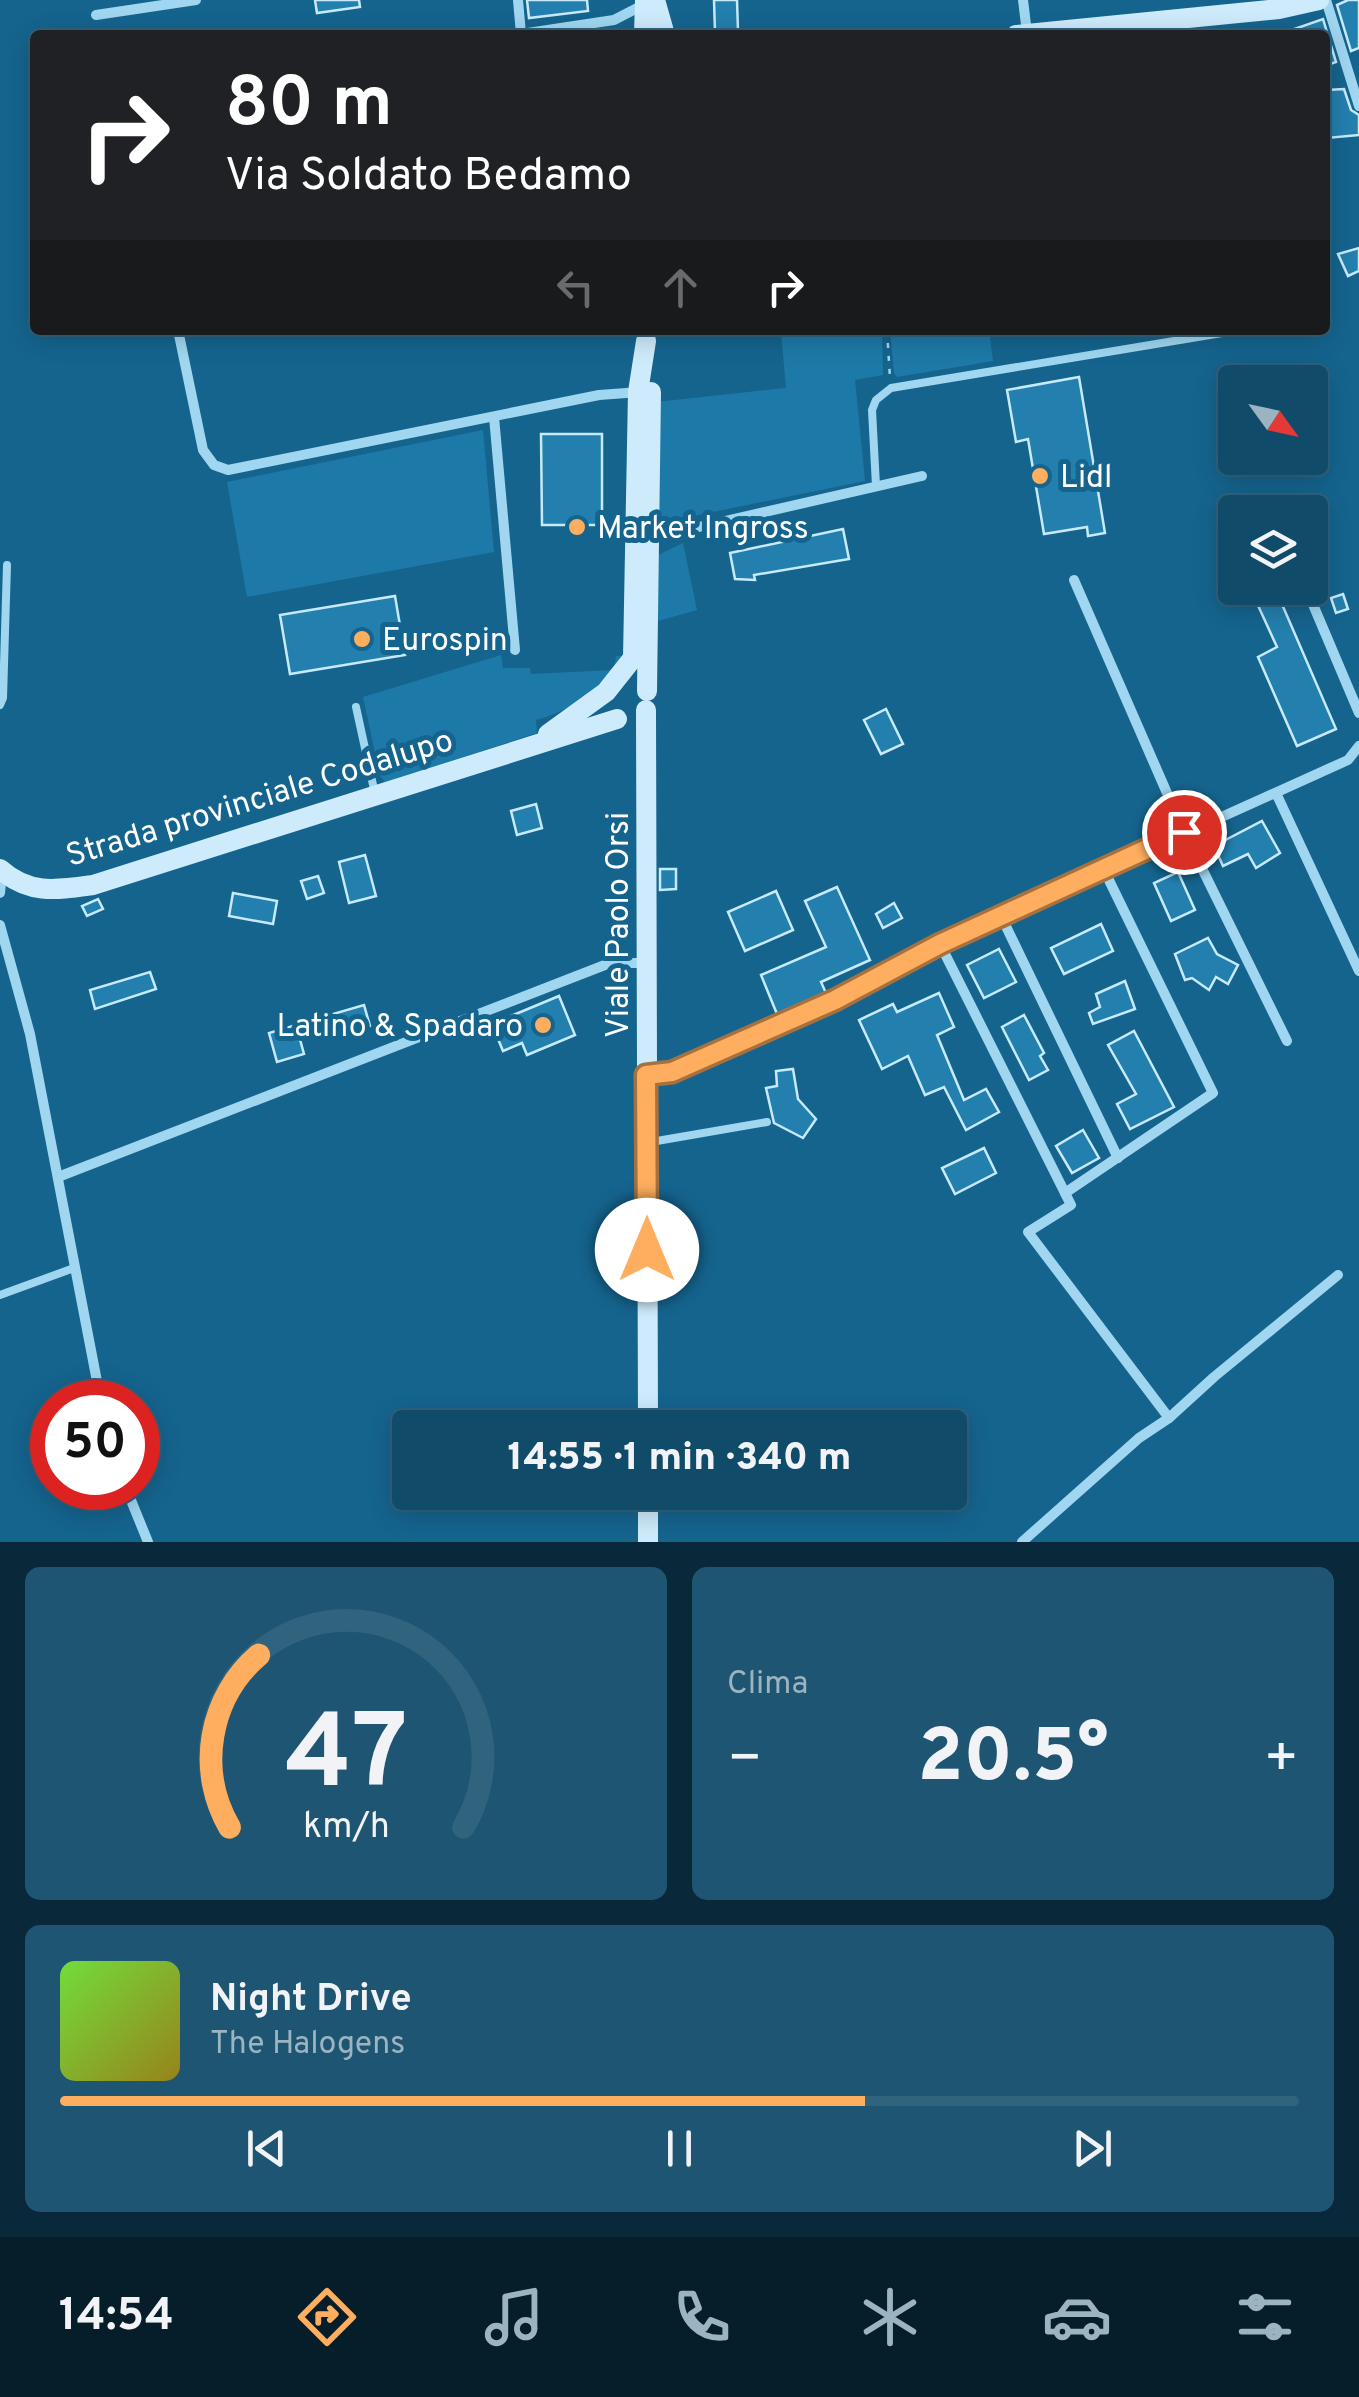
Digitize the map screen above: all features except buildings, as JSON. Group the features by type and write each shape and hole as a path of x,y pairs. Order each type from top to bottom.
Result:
{"main road":[{"path":"1069,30 1279,10 1323,0"},
{"path":"648,1 651,30"},
{"path":"538,742 612,686 633,658 636,460 646,336"},
{"path":"619,720 636,720 647,700 651,538 644,392"},
{"path":"612,686 635,679 647,700"},
{"path":"612,686 607,708 637,743 648,782"},
{"name":"Viale Paolo Orsi","path":"647,700 648,1410"},
{"name":"Strada provinciale Codalupo","path":"1,878 44,890 92,885 538,742 619,720"},
{"path":"648,1510 648,1542"}],"street":[{"path":"96,15 196,0"},
{"path":"518,0 521,30"},
{"path":"1024,0 1027,30"},
{"path":"1323,0 1354,68 1359,106"},
{"path":"548,30 614,20 648,1"},
{"path":"614,20 642,30"},
{"path":"179,335 203,450 214,465 228,470 599,395 644,392"},
{"path":"494,416 515,650"},
{"path":"636,460 642,485 641,524 643,532 651,538"},
{"path":"634,631 642,600 644,548 651,538 922,476"},
{"path":"1074,580 1184,832 1287,1041"},
{"path":"1313,605 1359,713"},
{"path":"646,1075 672,1072 835,1000 940,944 1348,760 1359,746"},
{"path":"1276,793 1359,971"},
{"path":"1065,1193 1213,1094 1104,870"},
{"path":"1002,916 1118,1158"},
{"path":"0,925 30,1034 97,1380"},
{"path":"940,944 1071,1205 1028,1232 1170,1418"},
{"path":"58,1176 610,963 647,963"},
{"path":"1022,1542 1138,1438 1170,1418 1338,1275"},
{"path":"135,1510 148,1542"}],"lane":[{"path":"876,486 872,410 876,400 891,388 1210,335"},
{"path":"0,705 8,565"},
{"path":"356,707 375,794"},
{"path":"646,1143 767,1122"},
{"path":"0,1295 74,1268"}],"path":[{"path":"887,335 891,388"}],"shaded area":[{"path":"781,335 882,335 883,375 855,380 865,481 669,521 659,515 656,402 786,388"},
{"path":"890,335 990,335 993,361 897,377"},
{"path":"483,430 494,552 247,597 227,482"},
{"path":"683,543 697,610 658,621 658,555"},
{"path":"501,655 503,668 530,668 531,674 614,670 616,656 627,656 608,677 586,696 536,720 537,733 385,782 380,776 363,697"}],"place":[{"name":"Lidl","path":"1040,476"},
{"name":"Market Ingross","path":"577,527"},
{"name":"Eurospin","path":"362,639"},
{"name":"Latino & Spadaro","path":"543,1025"}],"route":[{"path":"647,1250 646,1075 672,1072 835,1000 940,944 1184,832"}]}
